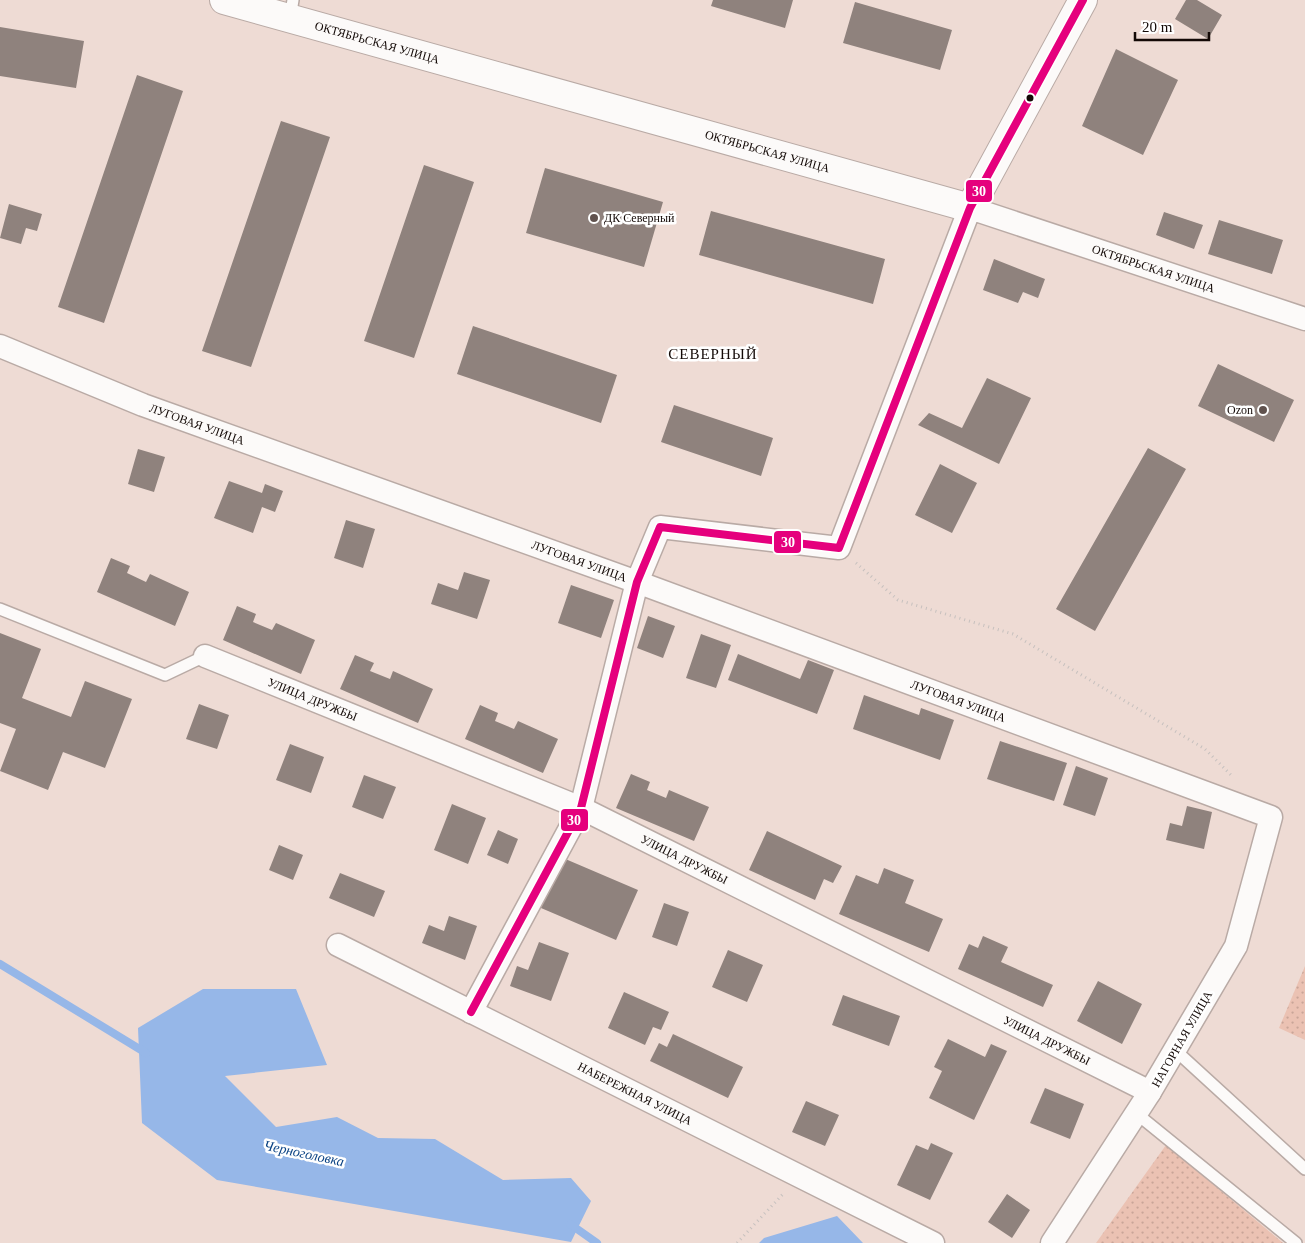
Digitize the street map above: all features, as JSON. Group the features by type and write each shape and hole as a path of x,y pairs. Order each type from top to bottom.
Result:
{"street":[{"name":"ОКТЯБРЬСКАЯ УЛИЦА","path":"224,0 291,9 970,208 1305,319"},
{"path":"471,1012 580,808 637,582 660,527 839,548 970,208 1083,0"},
{"name":"ЛУГОВАЯ УЛИЦА","path":"0,346 143,405 637,582 1271,817"},
{"name":"УЛИЦА ДРУЖБЫ","path":"205,656 580,808 1150,1092"},
{"name":"НАГОРНАЯ УЛИЦА","path":"1060,1239 1236,946 1271,817"},
{"name":"НАБЕРЕЖНАЯ УЛИЦА","path":"338,945 932,1243"}],"lane":[{"path":"0,608 165,676 205,656"},
{"path":"1175,1050 1305,1169"},
{"path":"1136,1114 1296,1243"}],"path":[{"path":"839,548 898,600 1013,634 1205,749 1238,783"},
{"path":"737,1243 800,1176"}],"shaded area":[{"path":"1305,966 1305,1040 1279,1028"},
{"path":"1166,1145 1283,1243 1096,1243"}],"water":[{"path":"203,989 296,989 327,1065 225,1076 276,1127 337,1117 378,1138 435,1139 503,1180 571,1178 591,1201 571,1242 217,1180 142,1123 138,1028"},
{"path":"837,1216 863,1243 759,1243 764,1238"}],"building":[{"path":"713,0 793,0 785,28 711,6"},
{"path":"1186,0 1197,0 1222,15 1208,39 1175,19"},
{"path":"855,2 952,30 940,70 843,43"},
{"path":"0,27 84,41 76,88 0,76"},
{"path":"1116,49 1178,80 1143,155 1082,126"},
{"path":"137,75 183,91 104,323 58,307"},
{"path":"281,121 330,137 251,367 202,351"},
{"path":"424,165 474,182 414,358 364,341"},
{"name":"ДК Северный","path":"545,168 663,202 644,267 526,233"},
{"path":"9,204 42,214 37,231 26,228 21,244 0,238"},
{"path":"711,211 885,259 873,304 699,255"},
{"path":"1164,212 1203,225 1194,249 1156,235"},
{"path":"1219,220 1283,240 1272,274 1208,254"},
{"path":"994,259 1045,279 1038,298 1023,292 1018,303 983,290"},
{"path":"473,326 617,375 601,423 457,374"},
{"path":"1218,364 1294,400 1274,442 1198,406"},
{"path":"987,378 1031,398 999,464 918,425 929,413 962,428"},
{"path":"674,405 773,438 761,476 661,442"},
{"path":"1148,448 1186,469 1095,631 1056,609"},
{"path":"138,449 165,457 154,492 128,484"},
{"path":"940,464 977,483 952,533 915,515"},
{"path":"229,481 262,493 265,484 283,491 275,512 262,507 253,533 214,518"},
{"path":"346,520 375,529 363,568 334,558"},
{"path":"111,558 130,566 127,573 146,582 150,574 189,592 175,626 97,592"},
{"path":"464,572 490,580 477,619 431,604 438,583 458,590"},
{"path":"571,585 614,600 601,638 558,623"},
{"path":"237,606 256,614 253,622 272,630 276,623 315,640 301,674 223,640"},
{"path":"648,616 675,626 663,658 637,648"},
{"path":"0,633 41,649 22,698 71,717 85,681 132,699 105,768 63,752 48,790 0,771 16,729 0,723"},
{"path":"701,634 731,645 716,688 686,678"},
{"path":"738,654 800,679 808,660 834,670 817,714 728,680"},
{"path":"355,655 374,663 370,671 390,679 393,671 433,689 418,723 340,689"},
{"path":"864,695 919,715 921,708 954,720 940,760 853,729"},
{"path":"199,704 229,715 217,749 186,739"},
{"path":"480,705 498,713 495,721 514,729 518,721 558,739 543,773 465,739"},
{"path":"1000,741 1067,763 1054,801 987,779"},
{"path":"290,744 324,757 311,793 276,780"},
{"path":"1076,766 1108,778 1095,816 1063,805"},
{"path":"631,774 650,782 647,790 666,798 669,790 709,807 694,841 616,808"},
{"path":"364,775 396,787 383,819 352,807"},
{"path":"452,804 486,818 468,864 434,850"},
{"path":"1187,806 1212,812 1204,849 1166,840 1170,823 1182,826"},
{"path":"498,830 518,839 508,864 487,855"},
{"path":"767,831 842,866 833,883 824,879 815,900 749,870"},
{"path":"279,845 303,855 293,880 269,870"},
{"path":"556,855 638,890 616,940 534,905"},
{"path":"884,868 914,880 905,903 943,919 929,952 839,914 856,875 878,884"},
{"path":"340,873 385,891 374,917 329,898"},
{"path":"664,903 689,912 677,946 652,937"},
{"path":"449,916 477,926 465,960 422,943 429,925 444,931"},
{"path":"983,936 1008,947 1001,962 1053,985 1043,1007 958,969 969,944 978,948"},
{"path":"539,942 569,953 551,1001 510,986 517,966 528,970"},
{"path":"728,950 763,965 747,1002 712,987"},
{"path":"1098,981 1142,1004 1122,1044 1077,1021"},
{"path":"624,992 669,1012 661,1030 653,1027 645,1045 608,1028"},
{"path":"843,995 900,1016 889,1046 832,1025"},
{"path":"673,1034 743,1067 728,1098 650,1061 659,1043 667,1047"},
{"path":"948,1039 985,1057 991,1044 1007,1051 974,1120 929,1098 942,1071 934,1067"},
{"path":"1045,1088 1084,1104 1070,1139 1030,1123"},
{"path":"806,1101 839,1115 825,1146 792,1132"},
{"path":"931,1143 953,1153 930,1200 897,1185 916,1145 928,1150"},
{"path":"1007,1194 1030,1210 1012,1238 988,1222"}],"waterway":[{"name":"Черноголовка","path":"0,964 146,1053"},
{"name":"Черноголовка","path":"570,1224 597,1243"}],"transit line":[{"name":"30","path":"471,1012 581,808 637,582 660,527 839,548 970,208 1083,0"}],"place":[{"name":"ДК Северный","path":"594,218"},
{"name":"Ozon","path":"1263,410"}],"district":[{"name":"СЕВЕРНЫЙ","path":"713,354"}]}
